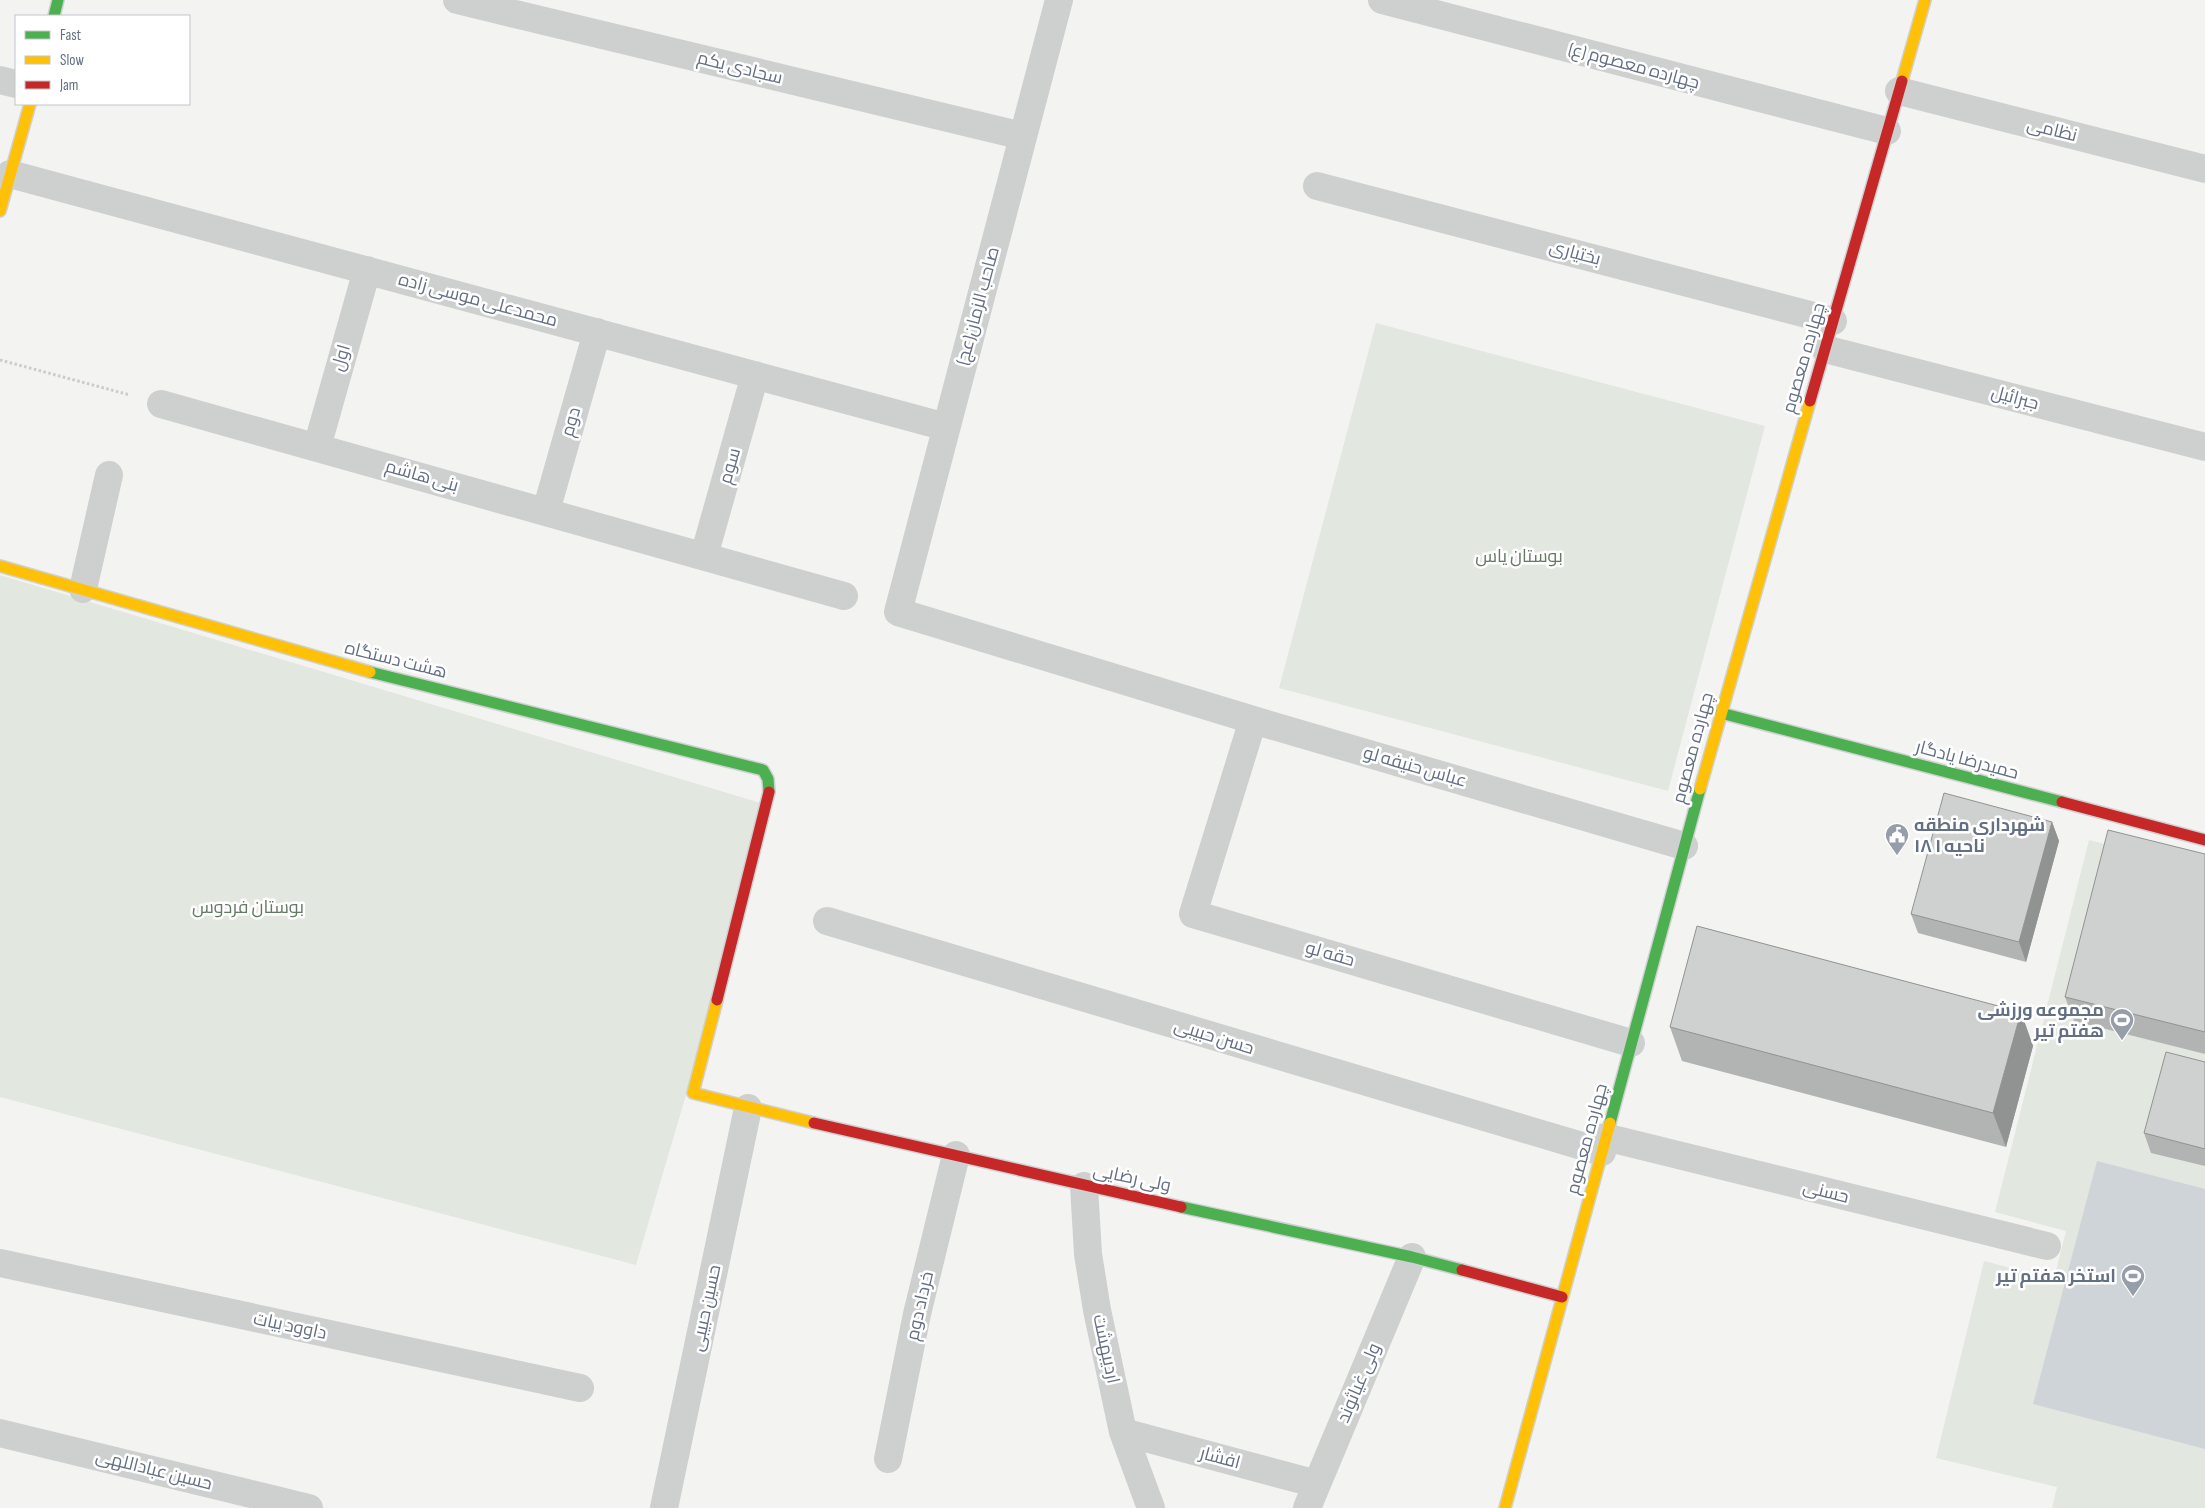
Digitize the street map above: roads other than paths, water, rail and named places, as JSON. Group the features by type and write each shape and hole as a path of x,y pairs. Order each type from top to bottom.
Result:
{"street":[{"path":"54,15 58,0"},
{"name":"سجادی یکم","path":"457,0 1023,136"},
{"name":"صاحب الزمان(عج)","path":"898,612 1059,0"},
{"name":"چهارده معصوم (ع)","path":"1382,0 1887,131"},
{"name":"چهارده معصوم","path":"1505,1508 1684,846 1925,0"},
{"path":"0,80 15,84"},
{"name":"نظامی","path":"1899,91 2205,169"},
{"path":"0,211 30,105"},
{"name":"محمدعلی موسی زاده","path":"10,174 946,427"},
{"name":"بختیاری","path":"1317,186 1833,321"},
{"name":"اول","path":"317,447 367,270"},
{"name":"دوم","path":"546,511 597,332"},
{"name":"جبرائیل","path":"1825,349 2205,447"},
{"name":"سوم","path":"704,556 755,375"},
{"name":"بنی هاشم","path":"161,404 844,596"},
{"path":"83,589 109,475"},
{"name":"هشت دستگاه","path":"0,566 336,662 763,770 768,779 769,793 693,1093"},
{"name":"عباس حنیفه لو","path":"898,612 1253,720 1684,846"},
{"name":"حمیدرضا یادگار","path":"1721,714 2205,840"},
{"name":"حقه لو","path":"1253,720 1218,826 1193,914 1631,1043"},
{"name":"حسن حبیبی","path":"827,921 1603,1145"},
{"name":"ولی رضایی","path":"693,1093 748,1108 1084,1186 1412,1257 1562,1297"},
{"name":"حسین حبیبی","path":"664,1508 748,1108"},
{"name":"حسنی","path":"1603,1145 2047,1246"},
{"name":"خرداد دوم","path":"888,1459 917,1314 956,1155"},
{"name":"اردیبهشت","path":"1084,1186 1088,1254 1097,1310 1123,1432 1151,1508"},
{"name":"ولی غیاثوند","path":"1312,1496 1412,1257"},
{"name":"داوود بیات","path":"0,1263 580,1388"},
{"name":"افشار","path":"1123,1432 1312,1496"},
{"name":"حسین عباداللهی","path":"0,1433 293,1506"}],"place":[{"name":"شهرداری منطقه ۱۸ ناحیه ۱","path":"1897,856"},
{"name":"مجموعه ورزشی هفتم تیر","path":"2122,1041"},
{"name":"استخر هفتم تیر","path":"2133,1297"}],"park label":[{"name":"بوستان یاس","path":"1519,556"},
{"name":"بوستان فردوس","path":"248,907"}]}
